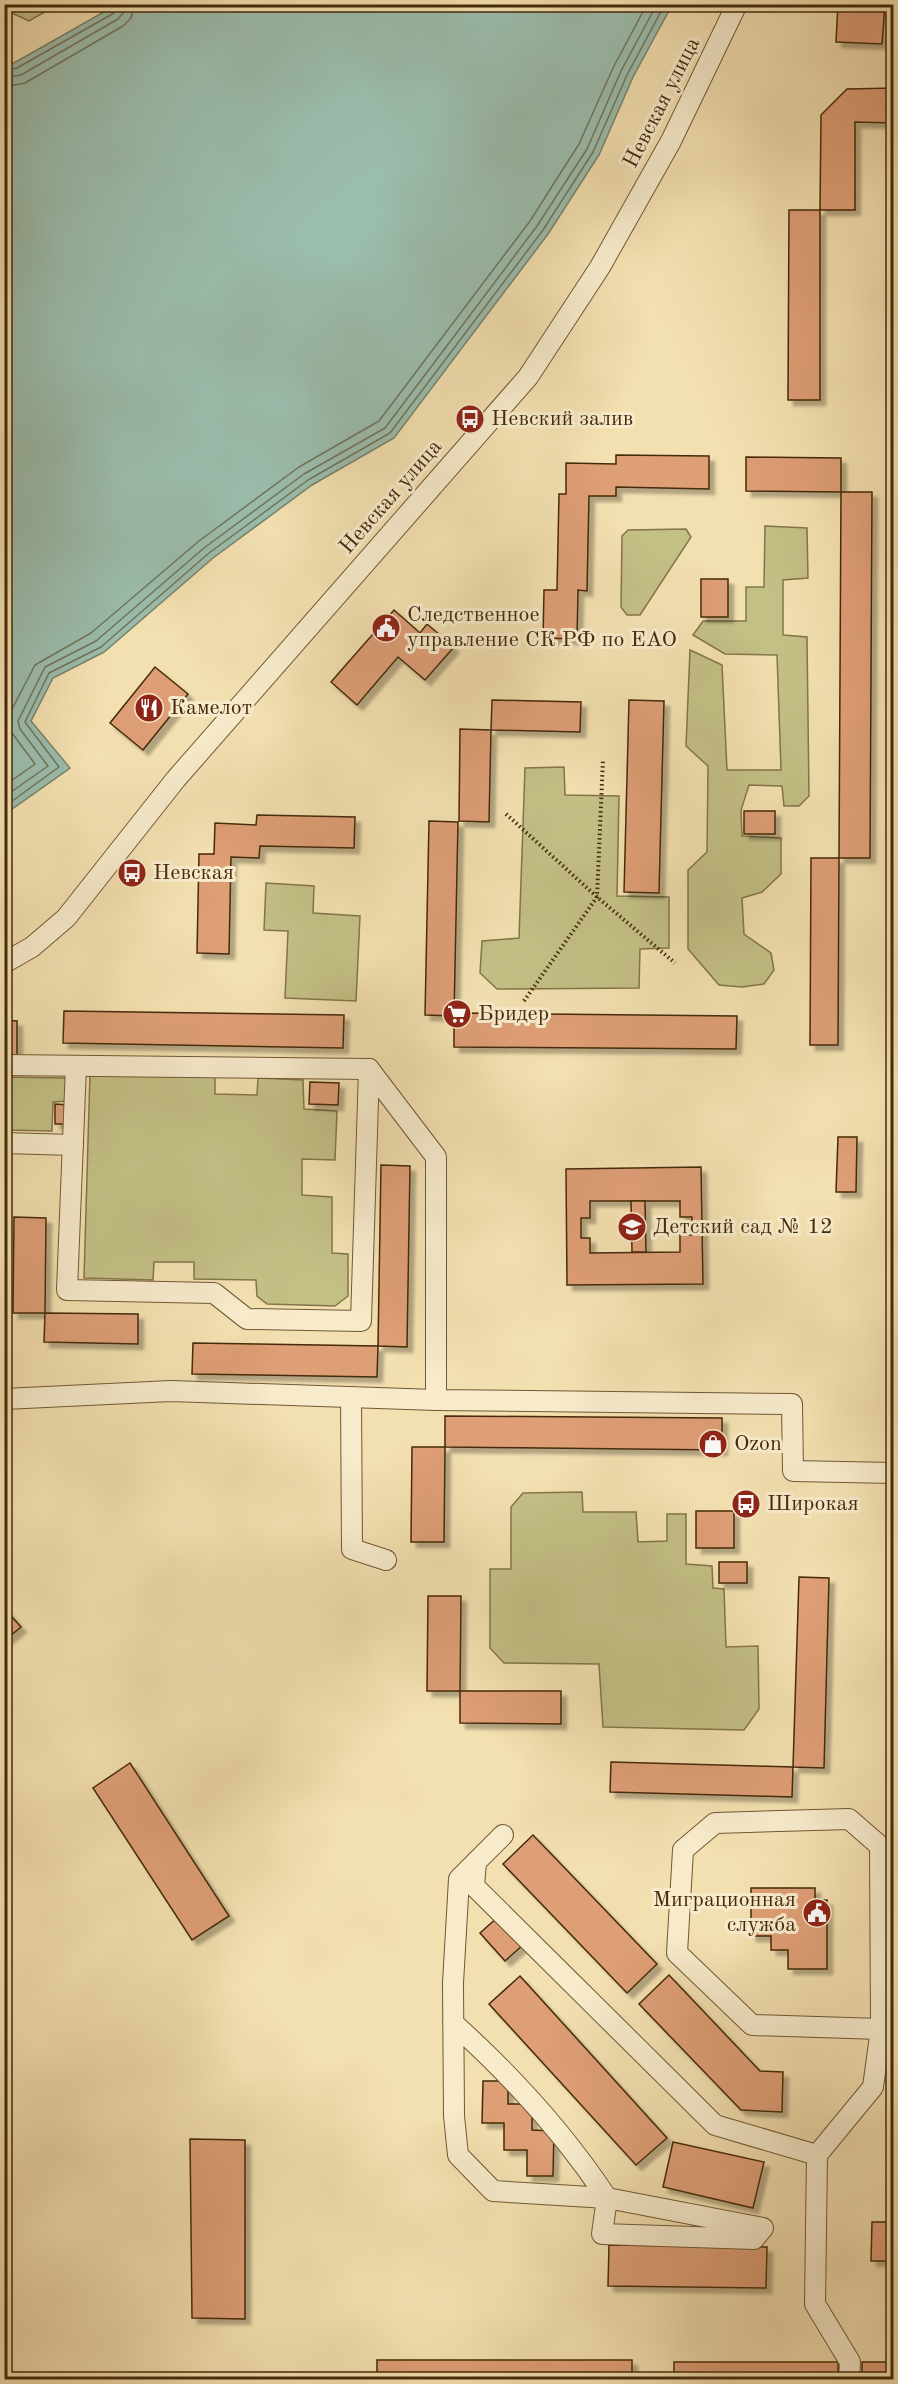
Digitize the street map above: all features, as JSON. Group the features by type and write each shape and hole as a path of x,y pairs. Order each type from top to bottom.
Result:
{"street":[{"name":"Невская улица","path":"4,963 32,947 66,918 176,779 528,377 600,267 666,151 737,4"},
{"path":"4,1065 369,1069"},
{"path":"76,1066 67,1290 214,1293 247,1318 362,1321 369,1069"},
{"path":"369,1069 436,1157 436,1400"},
{"path":"4,1143 73,1145"},
{"path":"4,1399 171,1391 436,1400 792,1404 793,1472 894,1473"},
{"path":"351,1397 352,1549 386,1560"},
{"path":"849,2379 850,2362 815,2304 817,2155 873,2087 887,2029 880,1846 849,1819 715,1823 683,1850 677,1953 752,2025 887,2029"},
{"path":"453,2023 508,2073 590,2172 607,2198 602,2234 754,2239 763,2228 607,2198 493,2191 458,2155 453,2023 459,1879 503,1836"},
{"path":"476,1862 474,1886 716,2125 817,2155"}],"path":[{"path":"524,1001 597,897 603,760"},
{"path":"506,814 597,897 675,963"}],"shaded area":[{"path":"5,4 57,5 29,21 5,10"},
{"path":"765,526 807,528 808,578 783,580 783,635 807,637 809,796 799,806 784,806 782,786 749,785 741,810 742,836 781,838 781,874 762,892 742,898 744,934 771,953 774,970 764,984 742,987 719,985 688,949 688,870 707,852 708,766 686,746 690,650 722,665 727,770 781,770 777,655 725,654 693,635 703,621 746,621 746,587 764,587"},
{"path":"686,529 691,537 640,615 627,615 621,607 622,536 628,530"},
{"path":"564,767 565,795 619,796 617,896 669,897 669,948 640,949 639,988 497,989 480,973 482,941 519,938 525,768"},
{"path":"266,883 314,886 313,913 360,916 356,1001 285,998 288,931 264,930"},
{"path":"90,1074 215,1077 215,1094 257,1095 258,1078 303,1080 304,1109 337,1111 335,1160 302,1159 302,1195 332,1197 332,1253 348,1254 348,1296 335,1306 267,1304 257,1296 256,1280 194,1279 194,1262 154,1262 153,1280 84,1278"},
{"path":"5,1077 64,1078 68,1081 68,1101 53,1102 52,1131 5,1130"},
{"path":"582,1492 583,1512 636,1512 638,1542 667,1541 667,1514 686,1514 686,1564 712,1566 713,1588 724,1589 726,1647 758,1646 759,1709 744,1730 603,1727 599,1664 504,1663 490,1648 490,1569 511,1569 511,1507 523,1493"}],"water":[{"path":"116,5 672,5 633,77 599,155 548,234 394,438 312,485 213,558 104,652 53,678 31,721 70,768 5,814 5,65 14,63"}],"building":[{"path":"838,4 885,4 882,44 836,42"},
{"path":"894,88 894,123 855,122 855,210 820,210 821,115 847,89"},
{"path":"789,210 820,210 820,400 788,400"},
{"path":"616,455 709,456 709,489 616,487 616,496 589,496 587,591 578,590 577,639 543,638 544,590 557,590 559,494 566,494 566,463 616,464"},
{"path":"746,457 841,458 841,492 746,491"},
{"path":"841,492 872,492 870,858 839,858"},
{"path":"701,579 728,579 728,617 701,617"},
{"path":"394,610 420,633 427,624 454,647 425,680 398,657 357,705 331,682"},
{"name":"Камелот","path":"155,667 188,694 143,750 110,723"},
{"path":"492,700 581,702 580,732 491,730"},
{"path":"629,700 664,701 659,893 624,892"},
{"path":"460,729 491,730 489,822 459,821"},
{"path":"744,811 775,811 775,834 744,834"},
{"path":"257,815 355,817 354,848 260,846 259,858 231,857 229,954 197,953 199,854 214,854 215,823 256,825"},
{"path":"429,821 458,822 454,1016 425,1015"},
{"path":"811,858 839,858 838,1045 810,1045"},
{"path":"64,1011 344,1015 343,1048 63,1043"},
{"path":"454,1013 737,1016 736,1049 454,1047"},
{"path":"4,1020 17,1021 17,1059 4,1059"},
{"path":"310,1082 339,1083 338,1105 309,1104"},
{"path":"55,1104 68,1105 68,1124 55,1124"},
{"path":"838,1137 857,1137 856,1192 836,1192"},
{"path":"381,1165 410,1166 407,1347 378,1346"},
{"path":"701,1167 703,1284 567,1285 566,1169","holes":["590,1201 680,1201 680,1217 692,1217 692,1235 680,1235 680,1252 590,1253 590,1238 581,1238 581,1218 590,1218"]},
{"path":"631,1201 645,1201 646,1252 632,1252"},
{"path":"14,1217 46,1218 45,1313 13,1313"},
{"path":"45,1313 138,1314 138,1344 44,1342"},
{"path":"193,1343 378,1346 377,1377 192,1374"},
{"path":"445,1416 722,1418 722,1450 445,1447"},
{"path":"412,1447 445,1447 444,1542 411,1542"},
{"path":"696,1511 734,1511 734,1548 696,1548"},
{"path":"888,1524 894,1524 894,1570 888,1570"},
{"path":"719,1562 747,1562 747,1583 719,1583"},
{"path":"799,1577 829,1578 824,1768 793,1767"},
{"path":"888,1588 894,1588 894,1634 888,1634"},
{"path":"428,1596 461,1596 460,1691 427,1691"},
{"path":"4,1608 21,1627 4,1641"},
{"path":"888,1653 894,1653 894,1682 888,1682"},
{"path":"460,1691 561,1691 561,1724 460,1723"},
{"path":"611,1762 793,1767 792,1797 610,1792"},
{"path":"130,1763 229,1916 192,1940 93,1788"},
{"path":"533,1835 657,1964 627,1993 503,1864"},
{"path":"751,1888 815,1888 815,1900 827,1900 827,1969 788,1969 788,1950 771,1950 771,1936 751,1936"},
{"path":"499,1916 524,1944 505,1961 480,1933"},
{"path":"669,1975 760,2071 783,2072 782,2112 741,2110 639,2004"},
{"path":"520,1976 667,2138 636,2165 489,2004"},
{"path":"483,2081 508,2081 508,2104 532,2104 532,2130 554,2131 553,2176 527,2176 527,2150 504,2150 504,2123 482,2123"},
{"path":"190,2139 245,2140 245,2319 192,2318"},
{"path":"673,2142 764,2162 753,2208 663,2187"},
{"path":"872,2222 894,2222 894,2261 871,2261"},
{"path":"609,2245 767,2247 766,2288 608,2286"},
{"path":"377,2360 632,2360 632,2380 377,2380"},
{"path":"674,2362 838,2362 838,2380 674,2380"},
{"path":"862,2362 894,2362 894,2380 862,2380"}],"place":[{"name":"Невский залив","path":"470,419"},
{"name":"Следственное управление СК РФ по ЕАО","path":"386,628"},
{"name":"Камелот","path":"149,708"},
{"name":"Невская","path":"132,873"},
{"name":"Бридер","path":"457,1014"},
{"name":"Детский сад № 12","path":"632,1227"},
{"name":"Ozon","path":"713,1444"},
{"name":"Широкая","path":"746,1504"},
{"name":"Миграционная служба","path":"817,1913"}]}
